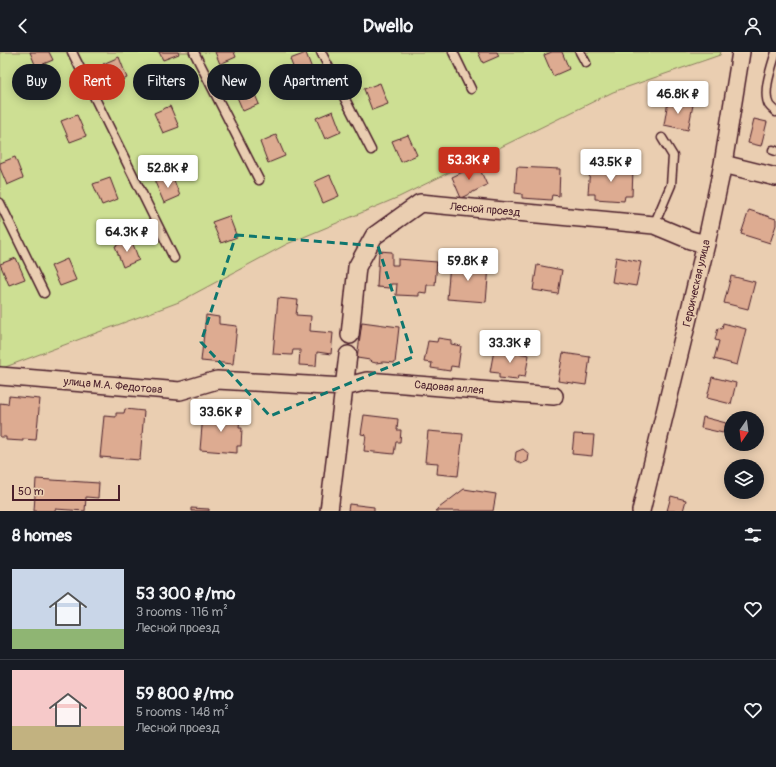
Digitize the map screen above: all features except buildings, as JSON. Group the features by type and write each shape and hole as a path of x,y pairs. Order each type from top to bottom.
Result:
{"street":[{"name":"Героическая улица","path":"641,511 706,244 723,164 737,56"},
{"path":"723,164 776,177"},
{"name":"Лесной проезд","path":"350,335 357,267 374,236 420,203 654,225 690,240 706,244"},
{"path":"329,511 348,355"},
{"name":"улица М.А. Федотова","path":"0,376 180,391 217,380 344,387"},
{"name":"Садовая аллея","path":"344,387 367,381 554,396"}],"lane":[{"path":"72,52 174,258"},
{"path":"194,52 259,180"},
{"path":"320,52 371,150"},
{"path":"453,52 471,89"},
{"path":"580,52 586,63"},
{"path":"776,52 767,87 767,99 770,106 776,112"},
{"path":"654,225 671,185 674,156 662,138"},
{"path":"0,203 44,293"}],"highlighted area":[{"path":"236,235 378,246 413,357 270,416 201,342"}],"green space":[{"path":"0,52 721,52 720,55 613,92 399,197 287,244 179,302 0,369"}]}
